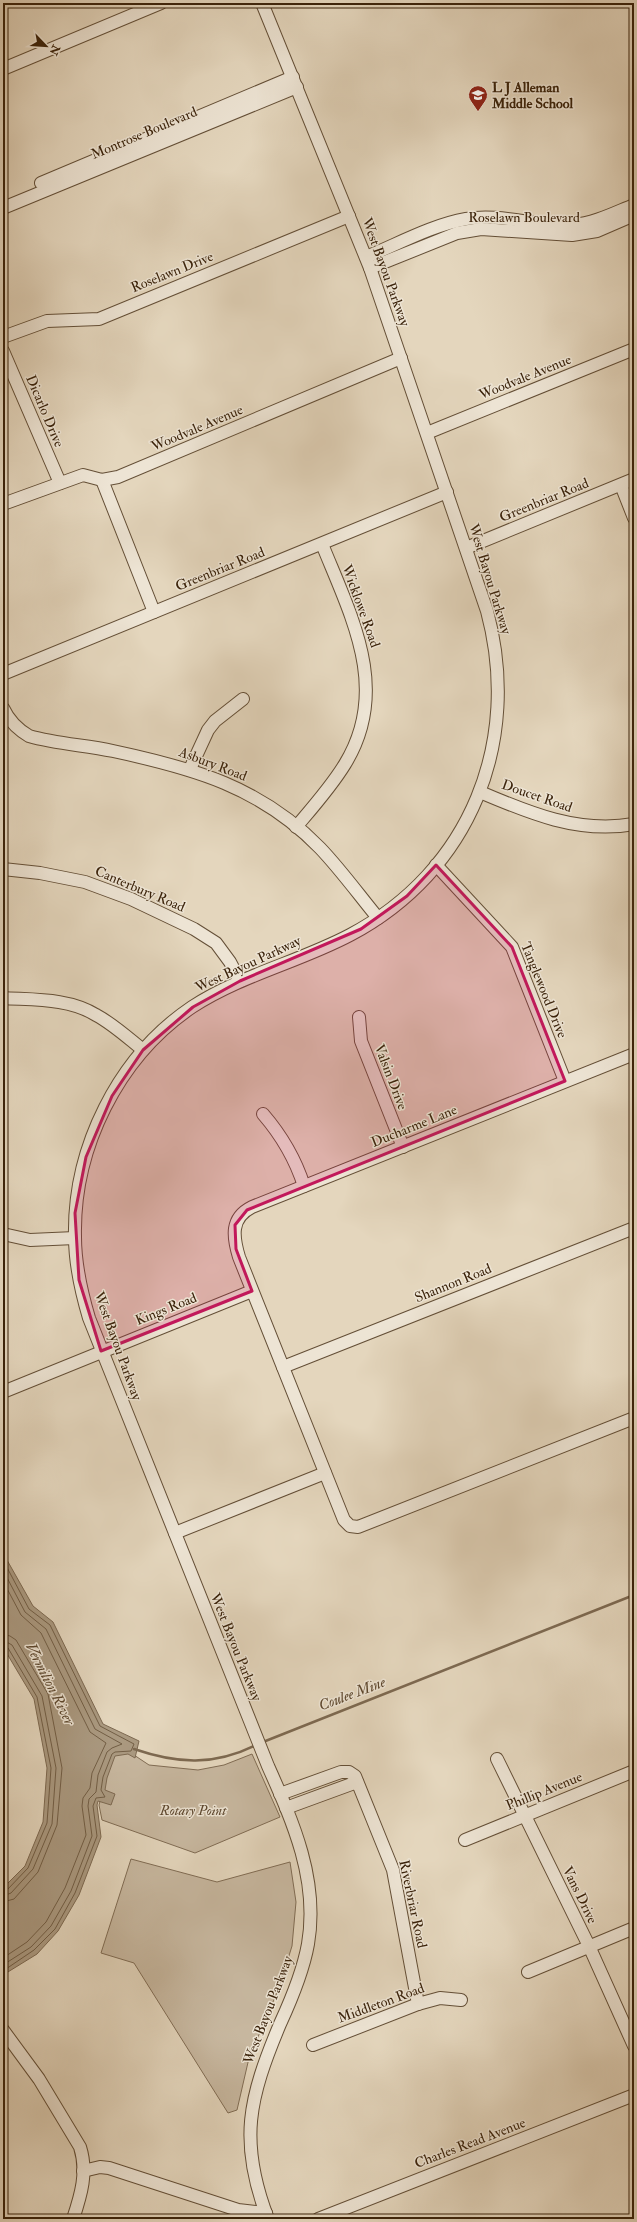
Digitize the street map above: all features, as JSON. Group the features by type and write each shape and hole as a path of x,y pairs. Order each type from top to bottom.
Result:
{"street":[{"path":"3,69 161,3"},
{"name":"West Bayou Parkway","path":"262,3 368,262 493,631 499,680 497,726 492,753 480,792 459,834 436,865 406,896 378,918 346,937 240,981 193,1007 164,1029 143,1050 116,1089 91,1141 80,1180 75,1238 82,1295 102,1352 250,1723 286,1808 304,1858 311,1912 308,1944 300,1974 263,2064 251,2111 250,2138 252,2167 256,2185 267,2216"},
{"name":"Montrose Boulevard","path":"3,199 295,82"},
{"name":"Montrose Boulevard","path":"3,208 295,82"},
{"name":"Roselawn Boulevard","path":"607,221 634,205"},
{"name":"Roselawn Boulevard","path":"368,262 480,218 529,227 573,225 607,221 634,215"},
{"name":"Roselawn Drive","path":"3,337 47,321 99,319 349,216"},
{"name":"Woodvale Avenue","path":"426,433 634,349"},
{"name":"Dicarlo Drive","path":"3,351 60,483"},
{"name":"Woodvale Avenue","path":"3,504 86,474 102,480 118,478 400,358"},
{"name":"Greenbriar Road","path":"466,548 634,479"},
{"path":"102,480 154,612"},
{"path":"621,485 634,518"},
{"name":"Greenbriar Road","path":"3,674 447,492"},
{"name":"Wicklowe Road","path":"296,827 346,763 360,732 365,705 366,670 359,637 322,544"},
{"path":"190,769 208,730 215,721 243,699"},
{"name":"Asbury Road","path":"3,708 9,720 18,730 29,736 111,750 190,769 240,789 270,807 296,827 334,864 378,918"},
{"name":"Doucet Road","path":"480,792 522,809 565,823 598,827 634,824"},
{"name":"Tanglewood Drive","path":"436,865 512,947 565,1081"},
{"name":"Canterbury Road","path":"3,869 40,873 85,882 145,906 194,929 216,943 230,962 240,981"},
{"path":"3,998 60,1003 84,1009 106,1021 143,1050"},
{"name":"Valsin Drive","path":"359,1017 361,1041 403,1147"},
{"name":"Ducharme Lane","path":"252,1291 236,1249 234,1230 236,1221 240,1215 252,1207 634,1054"},
{"path":"264,1114 282,1135 298,1167 304,1186"},
{"name":"Shannon Road","path":"283,1367 634,1228"},
{"path":"3,1234 30,1240 75,1238"},
{"path":"252,1291 344,1520 350,1526 358,1527 634,1418"},
{"name":"Kings Road","path":"3,1392 252,1291"},
{"path":"174,1533 325,1473"},
{"name":"Vans Drive","path":"497,1758 589,1946 634,2046"},
{"name":"Phillip Avenue","path":"465,1840 634,1771"},
{"name":"Riverbriar Road","path":"280,1794 341,1772 349,1772 354,1776 393,1870 418,2004"},
{"path":"286,1808 357,1782"},
{"path":"528,1972 634,1928"},
{"name":"Middleton Road","path":"313,2044 418,2004 440,1998 461,2000"},
{"path":"3,2030 39,2079 82,2153 83,2171 81,2195 73,2219"},
{"name":"Charles Read Avenue","path":"318,2219 634,2095"},
{"path":"83,2171 100,2167 108,2168 238,2210 267,2216"}],"highlighted area":[{"path":"436,865 512,947 565,1081 247,1210 235,1225 236,1249 252,1291 101,1351 79,1280 75,1213 86,1157 112,1096 143,1050 193,1007 240,981 361,929 407,896"}],"green space":[{"name":"Rotary Point","path":"128,1751 149,1765 198,1770 224,1765 252,1754 280,1817 195,1853 102,1820 99,1805 113,1753"},
{"path":"131,1859 217,1882 290,1862 296,1902 292,1946 279,1988 249,2058 237,2110 228,2113 134,1963 101,1953"}],"water":[{"name":"Vermilion River","path":"3,1553 33,1606 53,1622 103,1724 139,1741 135,1758 128,1754 115,1756 107,1778 105,1790 115,1794 111,1805 98,1801 97,1805 101,1837 79,1895 58,1931 37,1954 3,1975 3,1888 25,1866 43,1822 47,1768 34,1699 3,1647"}],"waterway":[{"name":"Coulee Mine","path":"263,1742 634,1595"},
{"name":"Coulee Mine","path":"134,1749 166,1758 195,1760 225,1757 256,1745"}],"place":[{"name":"L J Alleman Middle School","path":"478,112"}]}
